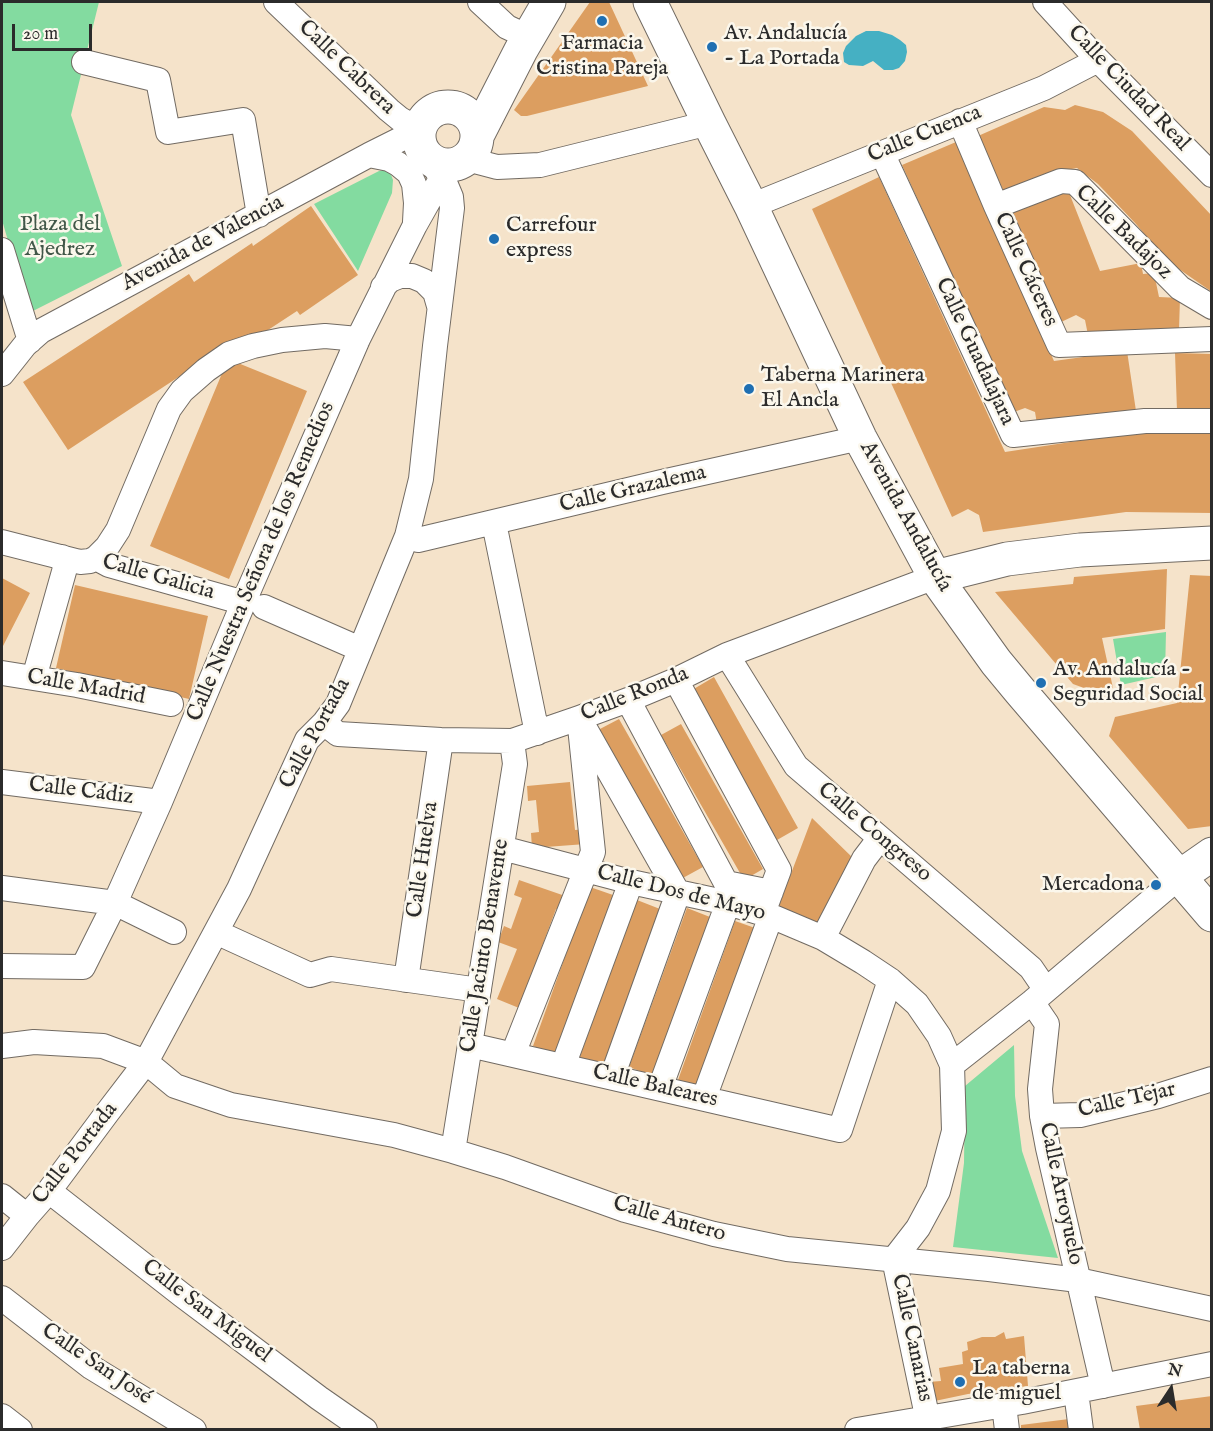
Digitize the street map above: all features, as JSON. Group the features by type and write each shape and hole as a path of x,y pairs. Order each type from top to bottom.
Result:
{"main road":[{"name":"Avenida Andalucía","path":"650,2 751,206 860,438 935,577 996,662 1212,915"},
{"path":"444,151 547,5"},
{"path":"456,108 472,94 547,5"},
{"path":"456,108 471,118 476,127 444,151 423,121 429,113 437,109 456,108"},
{"path":"935,577 1007,560 1080,550 1212,543"},
{"path":"1179,877 1212,854"}],"street":[{"name":"Calle Cabrera","path":"276,2 400,119 444,151 478,162 497,167 540,165 709,123"},
{"path":"480,2 507,27 522,34"},
{"name":"Calle Ciudad Real","path":"1046,2 1098,60 1212,175"},
{"name":"Calle Cuenca","path":"751,206 1044,88 1098,60"},
{"path":"84,62 158,80 168,132 243,120 259,215"},
{"name":"Calle Cáceres","path":"960,121 1059,345 1212,339"},
{"name":"Avenida de Valencia","path":"2,374 41,331 369,155 404,138 444,151"},
{"name":"Calle Nuestra Señora de los Remedios","path":"2,966 83,967 116,903 205,697 254,603 358,339 415,225 444,151"},
{"name":"Calle Portada","path":"2,1248 49,1191 146,1062 239,889 307,740 338,704 407,536 421,479 452,208 444,151"},
{"name":"Calle Guadalajara","path":"882,153 1013,435 1145,421 1212,421"},
{"path":"369,155 389,159 409,173 414,184 415,225"},
{"name":"Calle Badajoz","path":"996,206 1062,181 1074,182 1180,288 1212,307"},
{"path":"2,250 30,341"},
{"path":"383,287 390,280 400,276 412,276 424,281 435,292 439,306"},
{"path":"96,558 107,548 118,530 169,409 182,391 206,370 229,354 282,340 325,336 358,339"},
{"name":"Calle Grazalema","path":"407,536 418,540 860,438"},
{"path":"494,523 537,733"},
{"name":"Calle Galicia","path":"2,542 80,562 96,558 109,565 234,600 254,603 360,649"},
{"path":"34,678 65,568 62,557"},
{"name":"Calle Ronda","path":"324,723 338,734 441,740 512,741 628,700 728,655 935,577"},
{"name":"Calle Congreso","path":"728,655 795,766 1031,968 1039,996"},
{"name":"Calle Madrid","path":"2,673 171,704"},
{"path":"676,680 778,870 769,907 704,1098"},
{"path":"628,700 726,883 769,907"},
{"path":"513,1054 592,852 579,718"},
{"path":"579,718 678,893 612,1077"},
{"name":"Calle Huelva","path":"406,980 441,740"},
{"name":"Calle Jacinto Benavente","path":"453,1151 515,764 512,741"},
{"name":"Calle Cádiz","path":"2,782 160,802"},
{"path":"823,938 864,859 880,838"},
{"name":"Calle Dos de Mayo","path":"502,848 678,893 728,903 769,907 890,980 917,1004 939,1036 952,1065 954,1131 938,1191 918,1228 894,1259"},
{"path":"952,1065 1039,996 1179,877"},
{"path":"563,1066 631,882"},
{"path":"2,888 116,903 179,935 212,941 310,975 331,969 479,990"},
{"path":"660,1088 728,903"},
{"name":"Calle Baleares","path":"470,1044 840,1130 890,980"},
{"name":"Calle Arroyuelo","path":"1039,996 1047,1024 1040,1089 1047,1148 1103,1386"},
{"name":"Calle Antero","path":"2,1046 34,1042 103,1046 146,1062 175,1086 231,1105 394,1135 505,1167 625,1210 714,1234 787,1249 1078,1280 1212,1309"},
{"name":"Calle Tejar","path":"1042,1116 1080,1115 1158,1096 1212,1079"},
{"name":"Calle San Miguel","path":"49,1191 182,1296 365,1430"},
{"path":"2,1196 27,1216"},
{"name":"Calle Canarias","path":"894,1259 929,1423"},
{"name":"Calle San José","path":"2,1298 91,1367 194,1430"},
{"path":"856,1430 929,1423 1212,1364"},
{"path":"1076,1392 1081,1430"},
{"path":"1007,1430 1013,1404"},
{"path":"2,1416 20,1430"}],"green space":[{"name":"Plaza del Ajedrez","path":"2,2 99,2 71,115 122,266 29,313 2,220"},
{"path":"385,170 390,172 393,180 392,193 358,271 314,204"},
{"path":"1166,632 1165,675 1121,685 1113,639"},
{"path":"1014,1045 1015,1096 1022,1151 1058,1258 953,1247 964,1163 965,1086"}],"water":[{"path":"866,31 879,31 892,35 906,45 905,61 899,68 884,70 873,61 863,66 849,65 844,62 843,53 846,46 856,36"}],"building":[{"path":"590,2 609,2 648,86 521,116 514,110"},
{"path":"1075,105 1103,112 1132,131 1212,216 1212,292 1166,260 1098,184 1077,168 1045,174 1005,194 978,136 1044,107 1065,110"},
{"path":"956,142 1054,361 1127,351 1136,411 1037,424 1035,412 1025,408 1014,412 902,165"},
{"path":"879,177 1005,452 1143,431 1212,432 1212,513 1126,512 983,532 979,515 968,509 952,517 812,209"},
{"path":"1068,190 1100,271 1141,263 1143,274 1154,273 1159,297 1180,298 1179,330 1088,335 1085,320 1076,315 1059,323 1010,213"},
{"path":"311,206 358,275 300,315 297,311 239,349 233,341 68,450 23,382 189,274 194,282 252,243 253,246"},
{"path":"1175,353 1212,354 1212,410 1177,411"},
{"path":"228,359 307,391 229,579 150,546"},
{"path":"1167,569 1165,629 1102,638 1113,688 1084,688 1073,684 995,592 1073,584 1074,577"},
{"path":"1190,575 1212,576 1212,826 1188,829 1109,736 1115,717 1177,703"},
{"path":"2,578 30,593 2,648"},
{"path":"75,585 208,616 189,699 56,668"},
{"path":"714,677 798,828 777,840 692,690"},
{"path":"619,719 703,867 681,879 598,730"},
{"path":"681,724 763,869 744,880 661,735"},
{"path":"570,782 575,830 585,829 586,844 532,848 531,833 539,832 536,800 528,801 527,786"},
{"path":"812,818 855,860 818,932 778,908"},
{"path":"519,880 568,897 563,911 556,909 519,1008 497,999 517,949 498,942 504,926 511,929 522,898 514,895"},
{"path":"590,887 613,895 556,1055 533,1046"},
{"path":"637,900 660,909 602,1068 579,1059"},
{"path":"687,908 710,917 653,1076 629,1067"},
{"path":"735,921 758,929 700,1088 678,1080"},
{"path":"1004,1332 1006,1339 1024,1336 1028,1386 930,1402 928,1382 941,1381 939,1368 963,1364 962,1352 968,1350 967,1342 982,1337 995,1337"},
{"path":"1212,1396 1212,1430 1140,1430 1136,1406"},
{"path":"1069,1419 1070,1430 1021,1430 1021,1425"}],"place":[{"name":"Farmacia Cristina Pareja","path":"602,21"},
{"name":"Av. Andalucía - La Portada","path":"712,47"},
{"name":"Carrefour express","path":"494,239"},
{"name":"Taberna Marinera El Ancla","path":"749,389"},
{"name":"Av. Andalucía - Seguridad Social","path":"1041,683"},
{"name":"Mercadona","path":"1156,885"},
{"name":"La taberna de miguel","path":"960,1382"}]}
